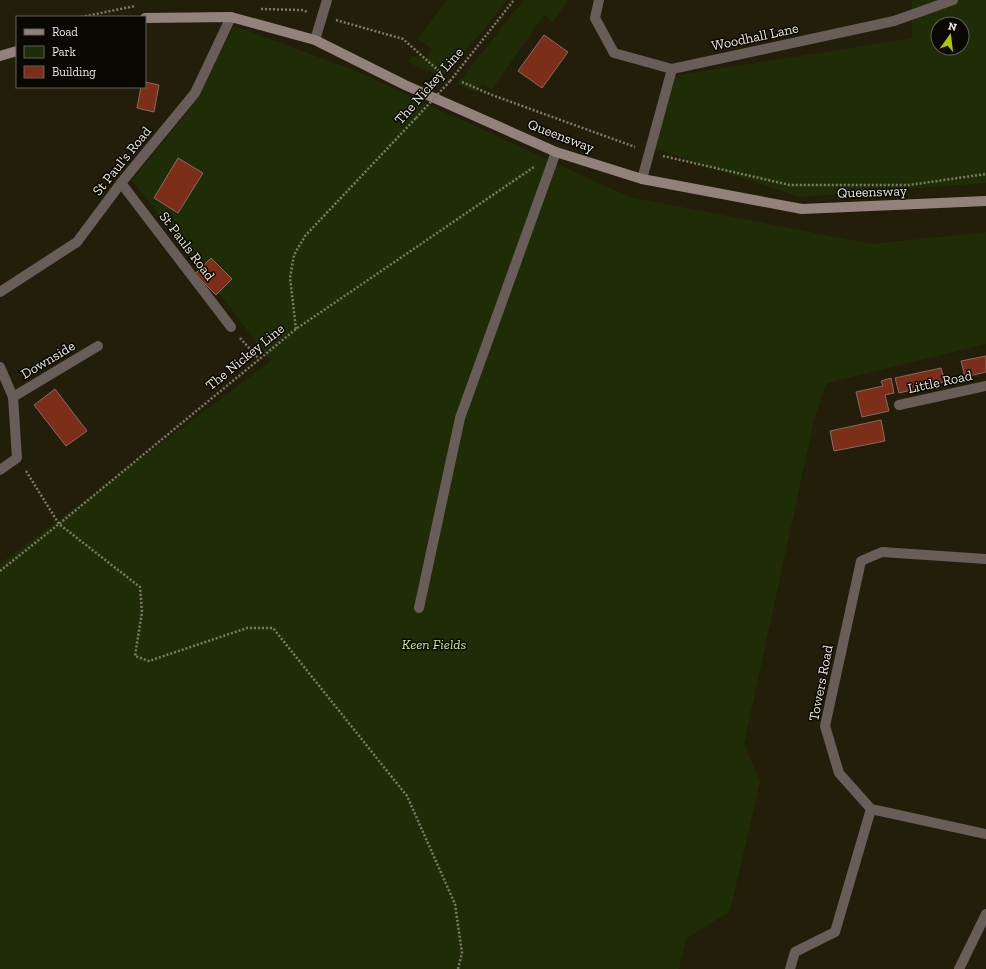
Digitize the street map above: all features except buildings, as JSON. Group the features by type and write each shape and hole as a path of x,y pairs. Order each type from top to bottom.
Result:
{"main road":[{"name":"Queensway","path":"146,18 231,17 315,40 405,85 556,152 642,179 802,209 986,201"},
{"path":"0,56 16,51"}],"street":[{"path":"315,40 326,0"},
{"path":"599,0 595,18 614,53 672,69 642,179"},
{"name":"Woodhall Lane","path":"672,69 894,21 953,0"},
{"name":"St Paul's Road","path":"0,292 77,242 121,183 195,93 231,17"},
{"path":"419,608 460,418 556,152"},
{"name":"St Pauls Road","path":"121,183 231,327"},
{"name":"Downside","path":"13,398 98,346"},
{"name":"Downside","path":"0,367 13,398 17,458"},
{"name":"Little Road","path":"899,406 986,386"},
{"path":"0,470 17,458"},
{"name":"Towers Road","path":"871,809 839,774 825,726 861,561 882,552 986,560"},
{"path":"790,969 795,952 835,932 871,809 986,834"},
{"path":"959,969 986,914"}],"path":[{"name":"The Nickey Line","path":"0,571 296,329 290,278 294,255 305,236 450,82 514,0"},
{"path":"462,82 492,95 650,153 790,185 909,185 986,174"},
{"path":"296,329 556,152"},
{"path":"231,327 259,359"},
{"path":"17,458 59,524 140,587 142,612 135,656 149,661 247,628 273,628 407,796 455,904 462,953 458,969"}],"green space":[{"path":"447,0 507,0 442,77 414,65 409,61 412,58 409,56 427,58 432,49 418,39"},
{"path":"524,0 567,0 553,22 544,15 492,89 482,84 477,92 457,84"},
{"path":"912,0 986,0 986,183 799,197 651,147 667,77 912,38"},
{"name":"Keen Fields","path":"234,26 351,69 629,197 872,244 986,232 986,344 827,383 815,416 744,744 760,782 730,911 686,939 679,969 0,969 0,564 271,361 132,180 188,111"}]}
